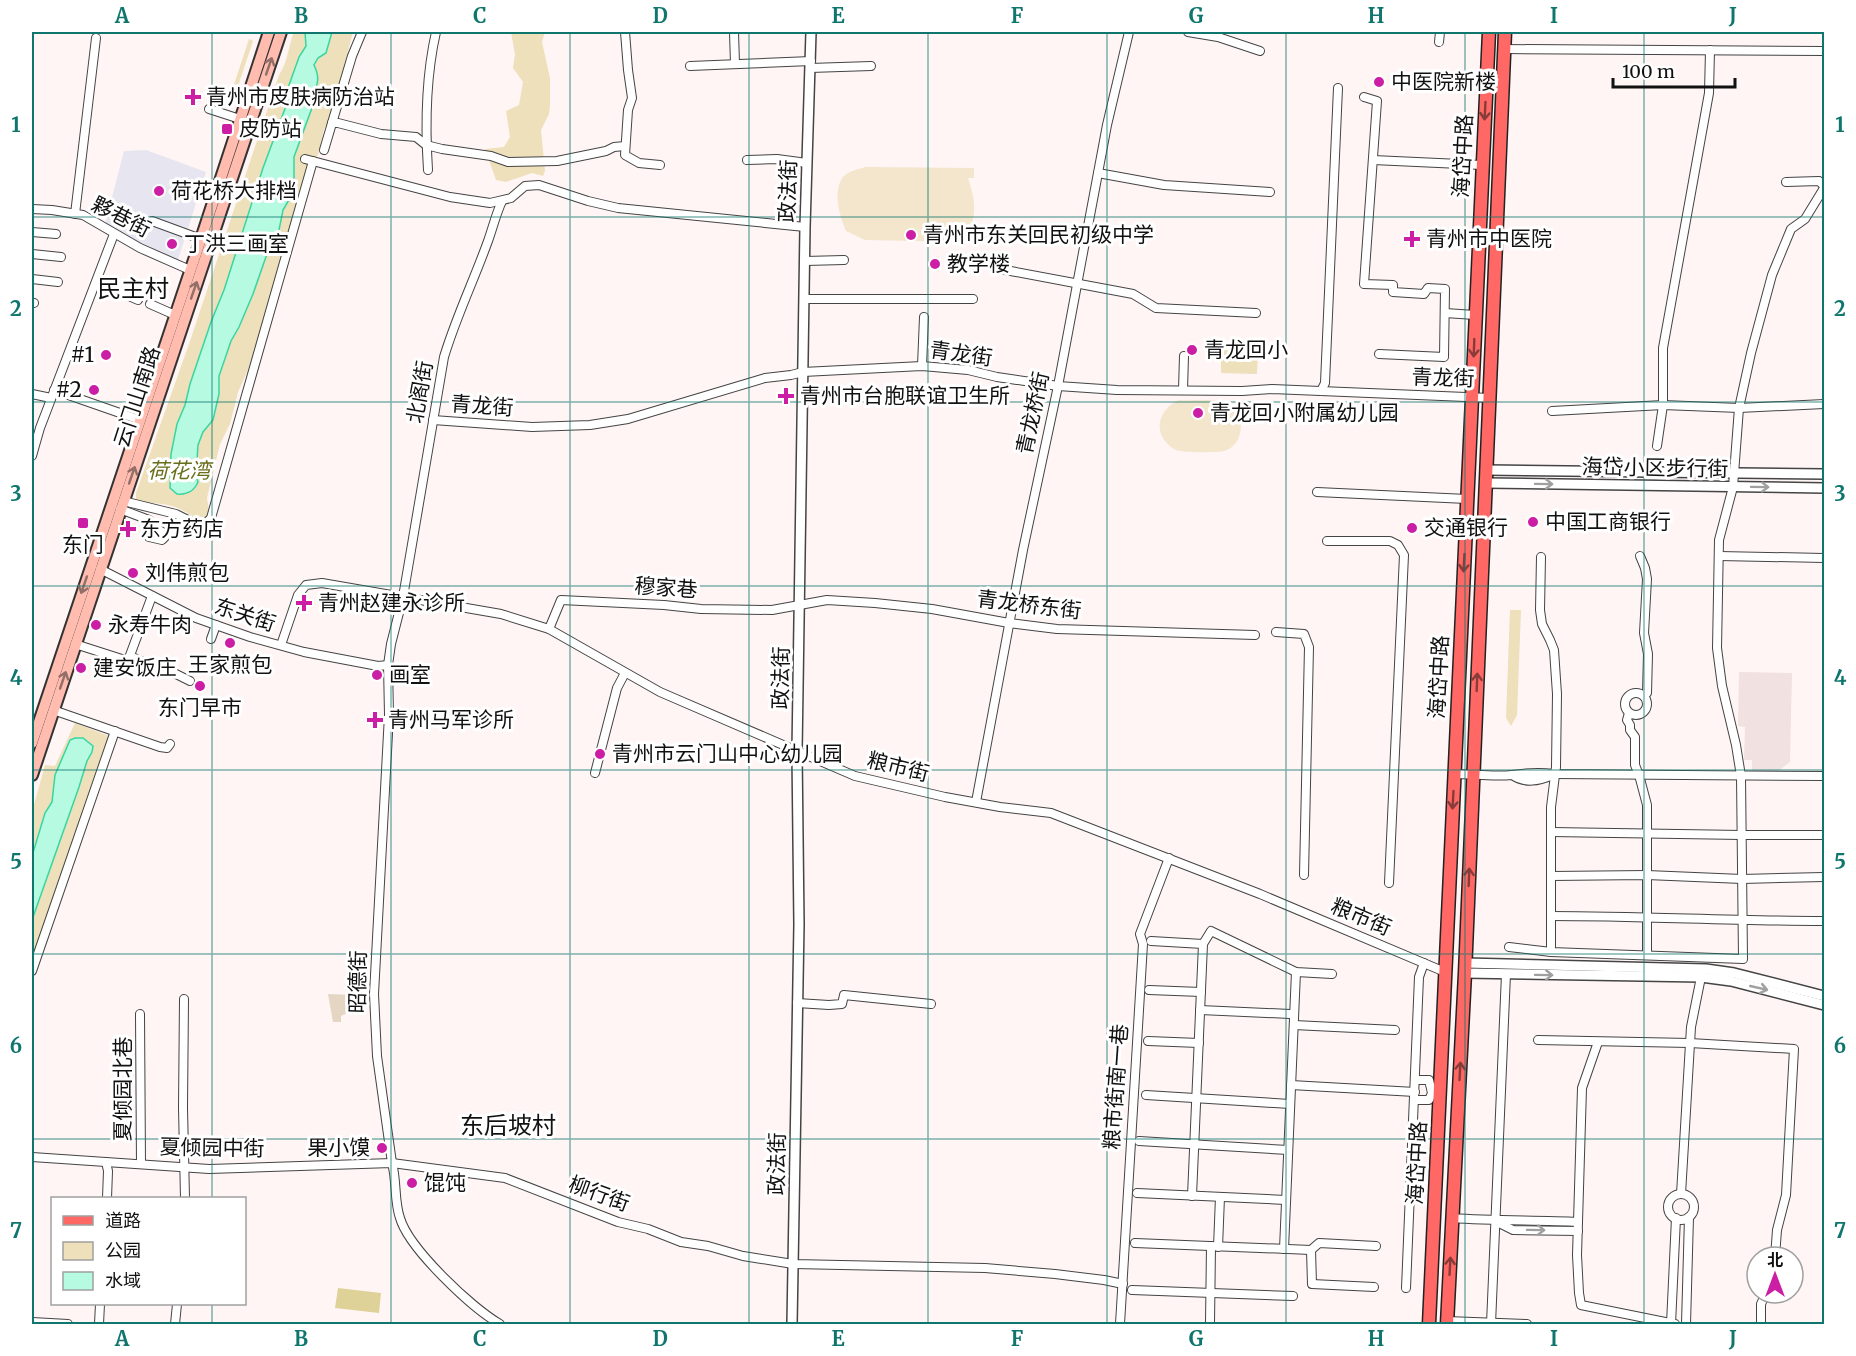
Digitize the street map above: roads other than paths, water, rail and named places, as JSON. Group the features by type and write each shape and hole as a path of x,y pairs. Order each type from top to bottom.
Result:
{"main road":[{"name":"云门山南路","path":"32,743 53,710 122,505 245,121 269,32"},
{"name":"云门山南路","path":"32,775 41,731 190,270 245,121 281,32"},
{"name":"海岱中路","path":"1429,1324 1436,1094 1445,972 1489,32"},
{"name":"海岱中路","path":"1447,1323 1465,968 1505,32"}],"street":[{"path":"324,150 352,56 362,32"},
{"path":"428,170 426,145 430,74 436,32"},
{"path":"625,32 632,98 628,110 625,155 639,163 660,165"},
{"path":"734,32 735,64"},
{"name":"政法街","path":"792,1324 797,1003 797,752 805,227 811,32"},
{"name":"青龙桥街","path":"976,802 1027,528 1058,386 1107,125 1129,32"},
{"path":"1188,32 1218,37 1260,51"},
{"path":"1440,32 1440,42"},
{"path":"75,214 96,38"},
{"path":"1504,48 1824,51"},
{"path":"1657,446 1663,405 1663,348 1709,93 1710,50"},
{"path":"690,66 735,64 871,66"},
{"path":"1321,391 1324,384 1338,88"},
{"path":"1364,97 1377,101 1364,284 1393,285 1393,292 1424,294 1428,288 1445,290 1444,357 1379,354"},
{"path":"209,109 245,121"},
{"path":"332,123 381,134 416,137 426,145 491,156 508,162 557,161 625,146"},
{"path":"747,160 777,159 807,163"},
{"path":"122,505 176,514 194,523 205,524 212,518 309,160 450,197 490,203 510,198 525,186 539,185 618,208 805,227"},
{"path":"1373,160 1482,165"},
{"path":"1098,173 1164,184 1270,192"},
{"path":"1509,948 1551,952 1743,959 1740,776 1718,656 1719,540 1733,487 1739,408 1772,275 1791,229 1805,219 1824,187 1819,181 1786,182"},
{"name":"北阁街","path":"403,597 441,374 453,329 502,201"},
{"name":"夥巷街","path":"32,208 83,215 140,248 190,270"},
{"path":"152,221 201,239"},
{"path":"32,232 56,234"},
{"path":"32,456 114,234"},
{"path":"32,254 61,257"},
{"path":"805,261 844,260"},
{"path":"1000,269 1133,294 1156,308 1256,313"},
{"path":"32,279 58,282"},
{"path":"804,299 973,299"},
{"path":"150,304 175,315"},
{"path":"1444,313 1475,315"},
{"path":"922,366 924,317"},
{"path":"1183,390 1184,356"},
{"name":"青龙街","path":"434,420 532,427 590,425 628,419 765,378 803,372 922,366 968,370 997,377 1058,386 1117,390 1242,392 1272,389 1490,398"},
{"path":"32,394 53,394 140,420"},
{"path":"1552,411 1663,405 1739,408 1824,404"},
{"name":"海岱小区步行街","path":"1486,470 1824,474"},
{"name":"海岱小区步行街","path":"1486,483 1824,488"},
{"path":"1317,492 1467,499"},
{"path":"122,505 149,520 152,526"},
{"path":"1327,541 1390,541 1398,545 1404,555 1389,883"},
{"path":"1640,556 1646,568 1647,579 1644,633 1648,654 1647,693 1644,696"},
{"path":"1719,556 1824,558"},
{"path":"1541,557 1540,610 1542,624 1554,650 1557,694 1551,807 1551,952"},
{"name":"东关街","path":"100,569 196,618 216,625 304,651 388,666"},
{"name":"粮市街","path":"281,645 298,595 306,585 322,583 501,614 549,629 660,692 855,776 906,789 1051,813 1260,894 1445,972"},
{"path":"75,644 125,660 129,658 152,596"},
{"name":"昭德街","path":"403,597 388,666 389,715 374,994 377,1056 396,1178 399,1216 412,1243 425,1258 486,1316 500,1324"},
{"name":"穆家巷","path":"549,629 561,600 701,609 772,610 800,605"},
{"name":"青龙桥东街","path":"800,605 827,600 875,603 932,609 1057,629 1255,635"},
{"path":"211,639 216,625"},
{"path":"1276,632 1304,634 1310,647 1304,874"},
{"path":"130,656 150,665"},
{"path":"172,672 190,681"},
{"path":"595,773 617,688 625,673"},
{"path":"1638,693 1644,696 1648,702 1645,712 1636,716 1629,713 1625,707 1627,697 1638,693"},
{"path":"53,710 160,747 167,748 170,744"},
{"path":"1629,713 1627,720 1635,737 1635,765 1640,775 1647,805 1647,955"},
{"path":"32,971 115,731"},
{"path":"1454,774 1512,775 1520,780 1529,781 1540,780 1554,774 1824,776"},
{"path":"1551,832 1824,835"},
{"name":"粮市街南一巷","path":"1120,1324 1143,944 1140,934 1169,858"},
{"path":"1551,876 1647,875 1742,879 1824,877"},
{"path":"1551,916 1824,921"},
{"path":"1192,1196 1203,944 1211,931 1296,972 1332,974"},
{"path":"1150,941 1203,944"},
{"path":"1406,1288 1419,977 1424,963"},
{"path":"1465,968 1506,974 1701,977 1731,981 1824,1005"},
{"path":"1465,968 1706,969 1734,973 1824,996"},
{"path":"1284,1249 1296,972"},
{"path":"1491,1324 1506,974"},
{"path":"1681,1194 1691,1027 1701,977"},
{"path":"1149,990 1201,992"},
{"path":"797,1003 842,1004 844,995 931,1004"},
{"path":"184,999 185,1197"},
{"path":"1200,1010 1290,1014"},
{"name":"夏倾园北巷","path":"140,1014 141,1164"},
{"path":"1294,1025 1395,1030"},
{"path":"1538,1040 1690,1043 1794,1049 1786,1195 1777,1230 1776,1245"},
{"path":"1148,1041 1199,1043"},
{"path":"1598,1042 1582,1088 1577,1255 1581,1305 1673,1324 1676,1218"},
{"path":"1291,1085 1415,1096 1429,1100 1436,1094 1429,1080 1416,1080"},
{"path":"1146,1095 1290,1104"},
{"path":"1139,1141 1288,1150"},
{"name":"夏倾园中街","path":"32,1157 209,1169 392,1164"},
{"path":"106,1162 107,1197"},
{"name":"柳行街","path":"392,1164 506,1178 618,1222 648,1229 681,1242 708,1246 743,1256 793,1264 985,1268 1055,1274 1122,1284"},
{"path":"1137,1193 1286,1200"},
{"path":"1686,1324 1689,1217 1694,1203 1689,1196 1681,1194 1673,1197 1669,1204 1670,1212 1680,1220 1689,1217"},
{"path":"1210,1324 1210,1292 1220,1197"},
{"path":"1452,1218 1578,1222"},
{"path":"1496,1221 1514,1230 1578,1231"},
{"path":"1135,1243 1311,1250 1319,1243 1376,1246"},
{"path":"1311,1250 1312,1284 1374,1287"},
{"path":"1132,1290 1293,1296"},
{"path":"99,1324 100,1305"},
{"path":"175,1324 177,1305"},
{"path":"1761,1305 1761,1324"},
{"path":"32,1322 68,1324"},
{"path":"1447,1323 1527,1324"}],"water":[{"path":"305,32 332,32 326,53 318,58 314,65 318,81 313,105 294,157 294,191 283,210 279,230 231,341 219,376 219,394 213,420 203,432 198,445 196,476 198,482 190,492 177,494 170,488 171,454 177,424 286,106 288,88 299,57 306,46"},
{"path":"83,738 93,746 92,752 32,920 32,856 45,813 52,802 55,775 70,740"}],"tunnel":[{"path":"150,665 172,672"}],"place":[{"name":"中医院新楼","path":"1379,82"},
{"name":"青州市皮肤病防治站","path":"193,97"},
{"name":"皮防站","path":"227,129"},
{"name":"荷花桥大排档","path":"159,191"},
{"name":"青州市东关回民初级中学","path":"911,235"},
{"name":"青州市中医院","path":"1412,239"},
{"name":"丁洪三画室","path":"172,244"},
{"name":"教学楼","path":"935,264"},
{"name":"青龙回小","path":"1192,350"},
{"name":"#1","path":"106,355"},
{"name":"#2","path":"94,390"},
{"name":"青州市台胞联谊卫生所","path":"786,396"},
{"name":"青龙回小附属幼儿园","path":"1198,413"},
{"name":"中国工商银行","path":"1533,522"},
{"name":"东门","path":"83,523"},
{"name":"交通银行","path":"1412,528"},
{"name":"东方药店","path":"128,529"},
{"name":"刘伟煎包","path":"133,573"},
{"name":"青州赵建永诊所","path":"304,603"},
{"name":"永寿牛肉","path":"96,625"},
{"name":"王家煎包","path":"230,643"},
{"name":"建安饭庄","path":"81,668"},
{"name":"画室","path":"377,675"},
{"name":"东门早市","path":"200,686"},
{"name":"青州马军诊所","path":"375,720"},
{"name":"青州市云门山中心幼儿园","path":"600,754"},
{"name":"果小馍","path":"382,1148"},
{"name":"馄饨","path":"412,1183"}],"district":[{"name":"民主村","path":"133,289"},
{"name":"东后坡村","path":"508,1126"}],"park label":[{"name":"荷花湾","path":"179,471"}]}
